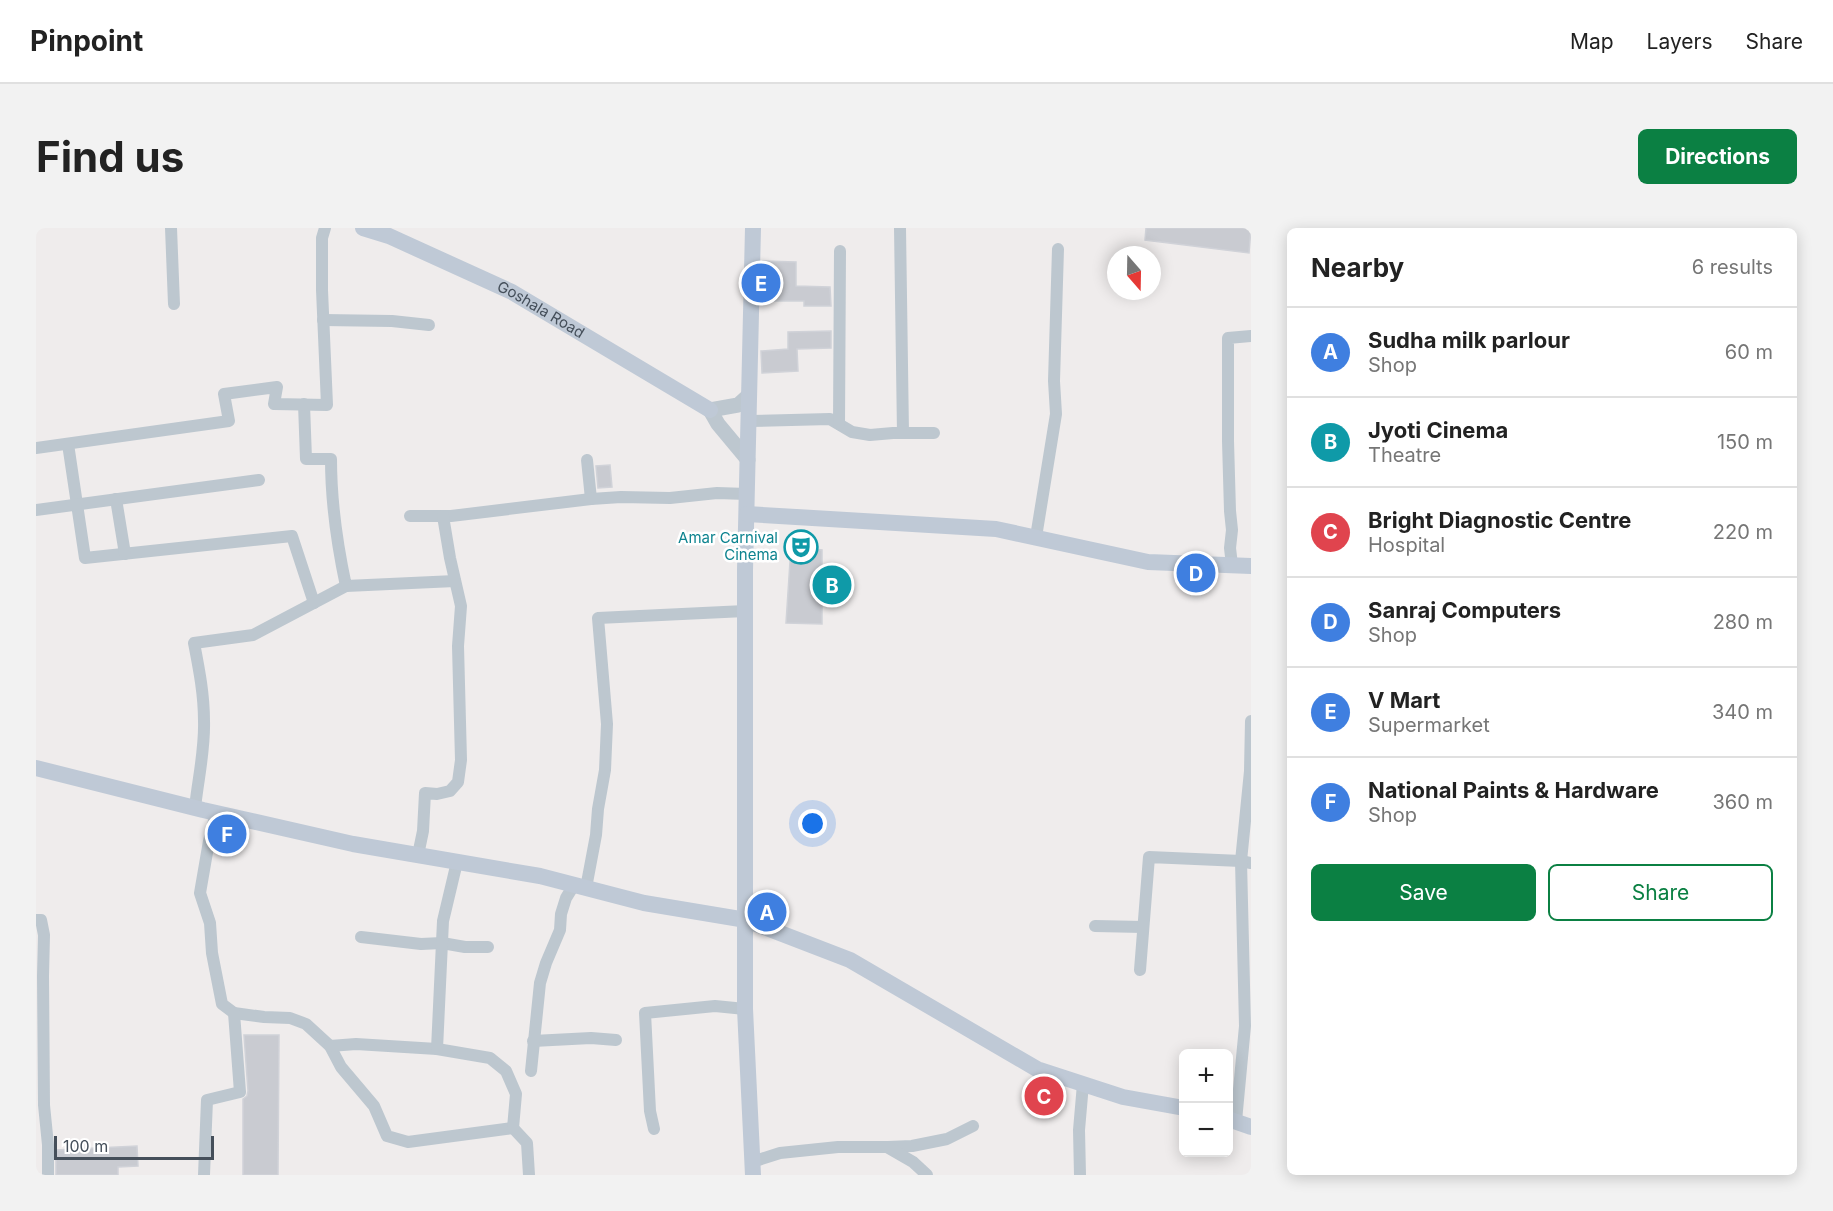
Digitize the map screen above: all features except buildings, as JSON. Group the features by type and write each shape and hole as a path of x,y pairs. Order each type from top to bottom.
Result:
{"main road":[{"name":"Goshala Road","path":"363,228 389,236 512,292 710,410"},
{"path":"753,228 747,494 745,1009 753,1168"},
{"path":"747,514 996,529 1148,562 1251,566"},
{"path":"36,768 195,808 353,844 540,876 644,903 746,920 850,960 1036,1069 1123,1097 1179,1107"}],"street":[{"path":"171,228 174,304"},
{"path":"36,448 229,421 224,393 277,387 274,404 327,405 322,320 322,238 325,228"},
{"path":"900,228 903,433"},
{"path":"1036,537 1056,414 1054,381 1058,249"},
{"path":"840,250 840,424"},
{"path":"322,320 392,321 429,325"},
{"path":"1232,565 1228,441 1228,338 1251,336"},
{"path":"748,460 718,424 710,410 738,405 749,395"},
{"path":"304,404 306,459 331,459 331,490 346,586"},
{"path":"748,421 830,419 852,432 870,435 934,433"},
{"path":"68,444 85,558 292,536 314,603"},
{"path":"587,460 591,499"},
{"path":"36,510 259,480"},
{"path":"410,516 443,516 621,497 670,498 717,493 747,494"},
{"path":"116,500 125,554"},
{"path":"418,855 423,831 425,793 437,794 450,791 458,782 461,760 458,646 460,606 443,516"},
{"path":"195,808 204,743 204,721 202,687 194,643 253,635 346,586 455,581"},
{"path":"531,1071 540,983 560,930 561,914 566,898 580,886 596,835 605,770 607,724 598,618 746,611"},
{"path":"1238,1122 1245,1026 1246,862 1251,722"},
{"path":"216,813 200,893 210,923 212,953 222,1004 234,1013 290,1018 306,1024 330,1046 341,1067 374,1106 387,1136 408,1142 513,1128"},
{"path":"1140,970 1149,857 1246,862"},
{"path":"437,1049 443,921 458,862"},
{"path":"36,920 41,920 44,935 44,1105 48,1175"},
{"path":"1095,926 1143,927"},
{"path":"361,937 421,944 442,943 465,947 488,947"},
{"path":"1244,988 1251,975"},
{"path":"654,1129 650,1111 645,1013 715,1006 745,1009"},
{"path":"204,1175 207,1100 240,1092 234,1013"},
{"path":"533,1041 591,1038 616,1040"},
{"path":"330,1046 356,1044 437,1049 490,1058 506,1071 516,1094 513,1128 527,1143 529,1175"},
{"path":"1080,1175 1083,1084"},
{"path":"753,1168 780,1154 838,1147 912,1146 947,1139 973,1126"},
{"path":"887,1148 914,1162 927,1175"}],"place":[{"name":"V Mart","path":"761,283"},
{"name":"Amar Carnival Cinema","path":"801,547"},
{"name":"Sanraj Computers","path":"1196,573"},
{"name":"Jyoti Cinema","path":"832,585"},
{"name":"National Paints & Hardware","path":"227,834"},
{"name":"Sudha milk parlour","path":"767,912"},
{"name":"Bright Diagnostic Centre","path":"1044,1096"}]}
